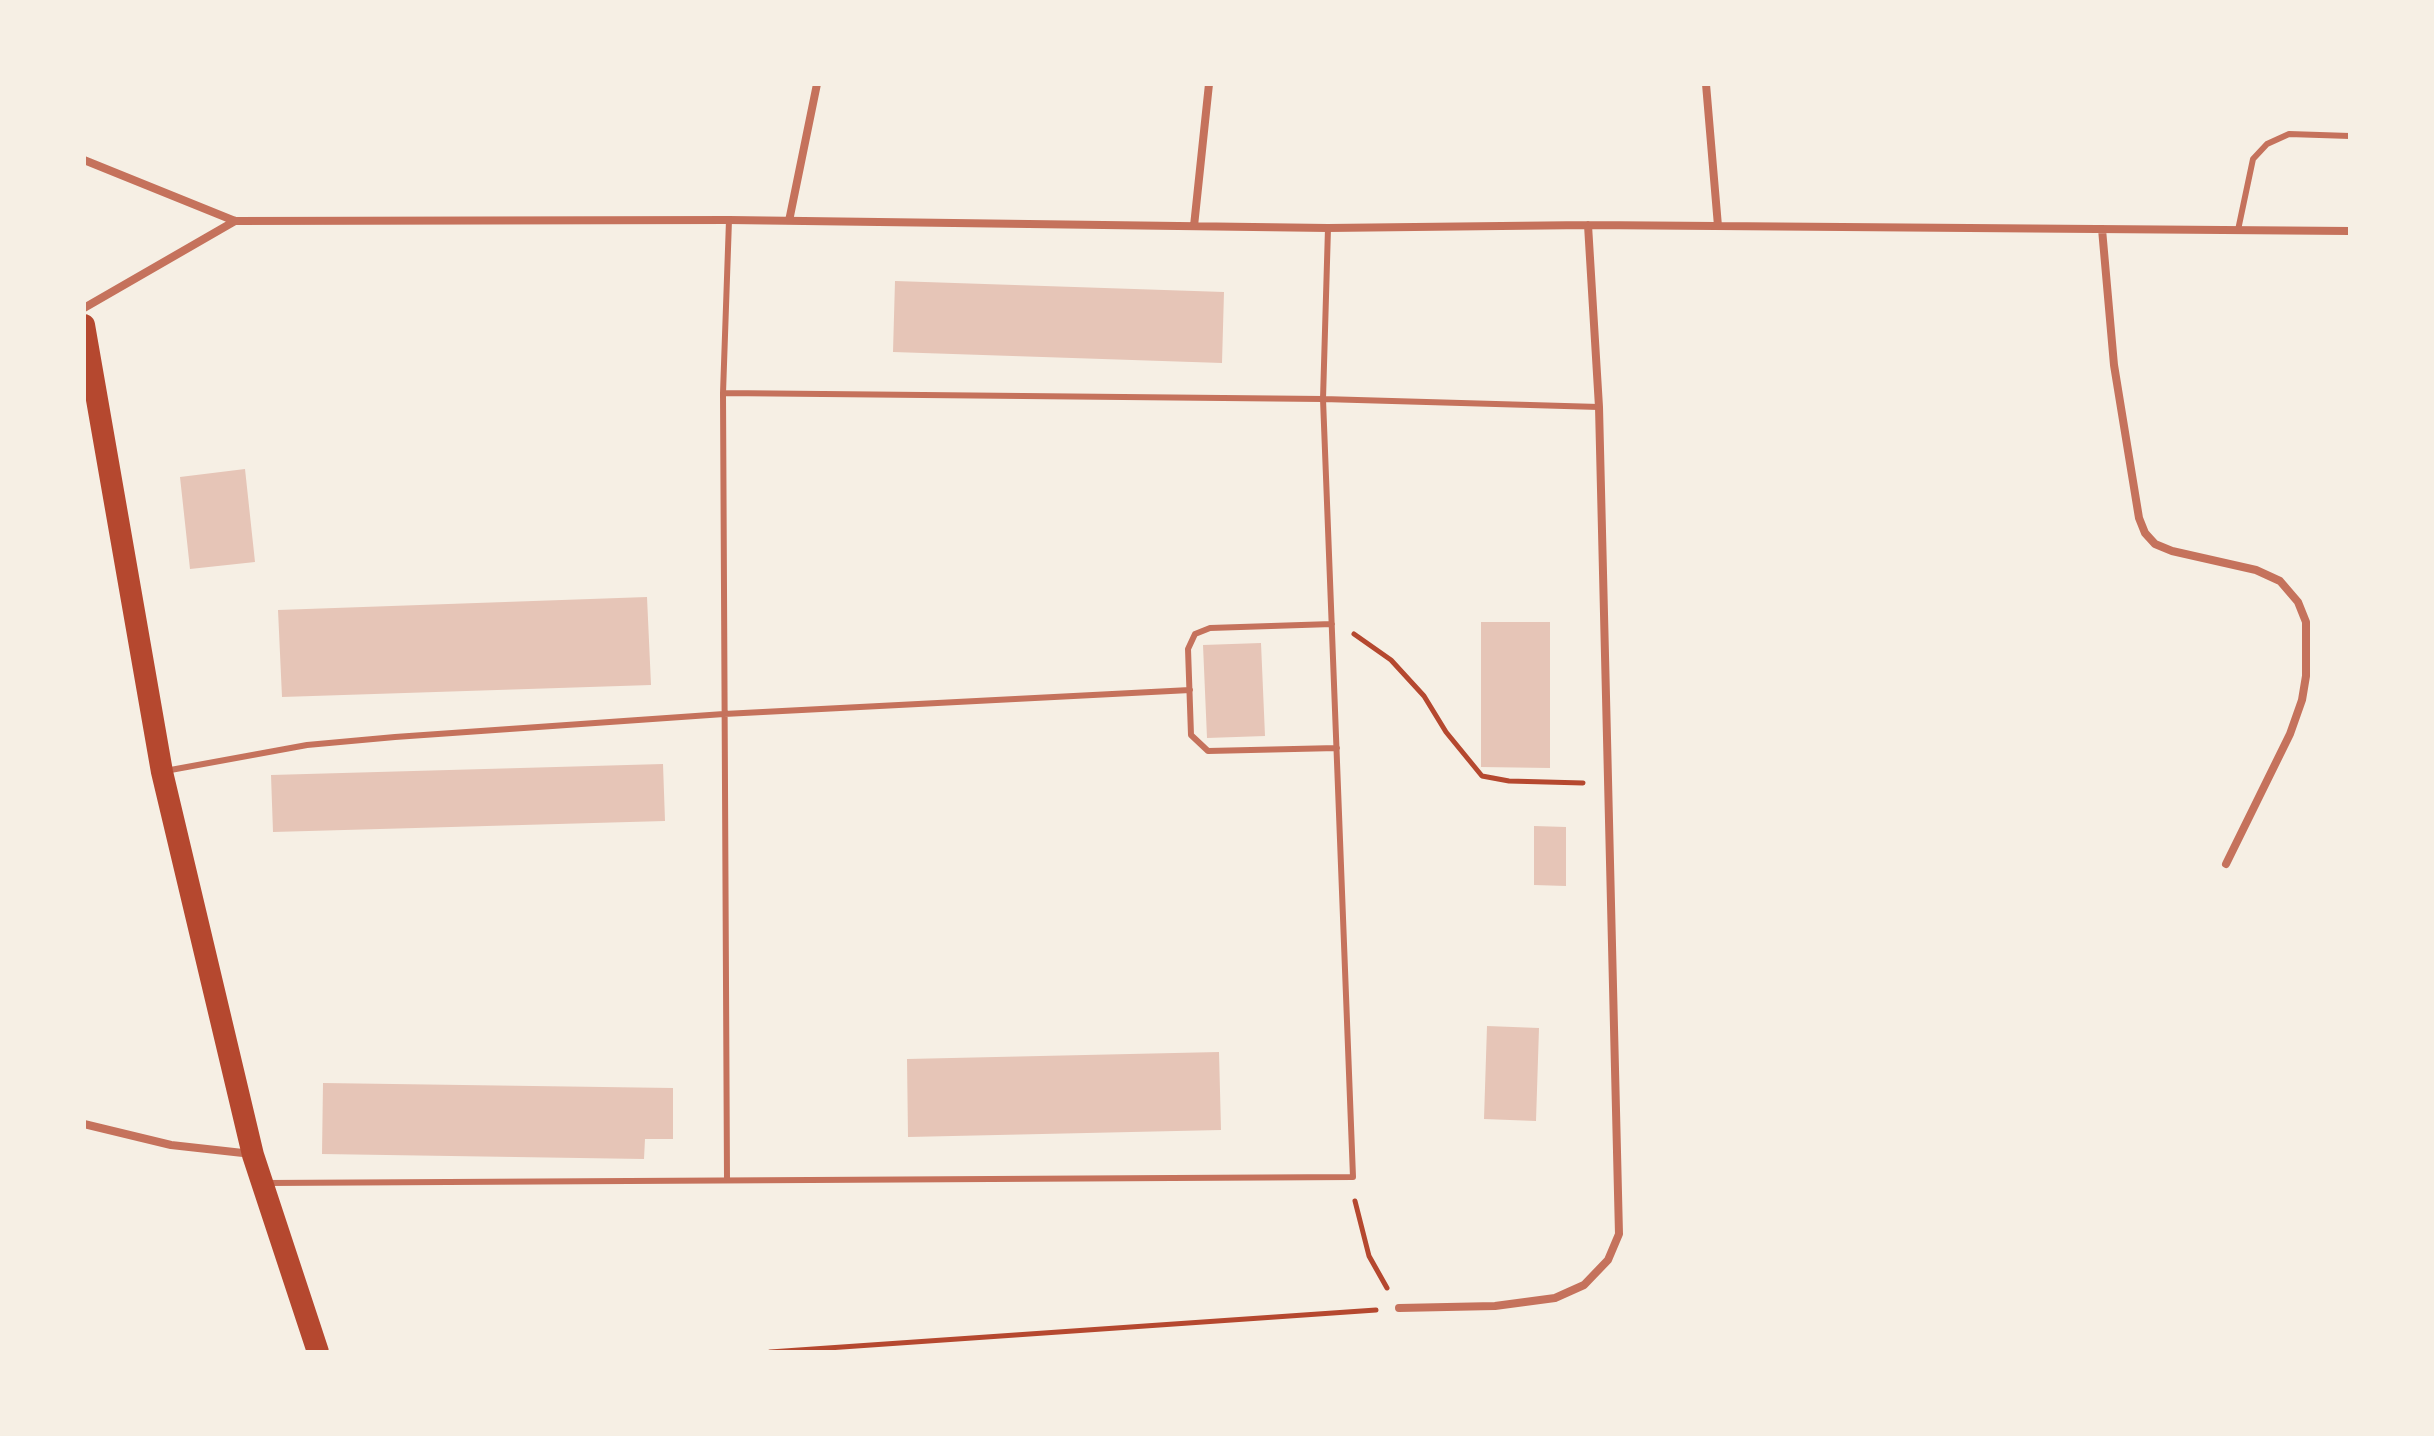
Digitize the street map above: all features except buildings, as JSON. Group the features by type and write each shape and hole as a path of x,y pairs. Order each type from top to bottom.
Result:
{"highway":[{"path":"84,325 162,772 253,1155 318,1352"}],"street":[{"path":"789,221 817,84"},
{"path":"1194,226 1209,84"},
{"path":"1706,84 1718,226"},
{"path":"84,160 235,221 729,220 1328,228 1588,225 2350,231"},
{"path":"84,308 235,221"},
{"path":"1399,1308 1495,1306 1555,1298 1584,1285 1608,1260 1619,1234 1599,407 1588,225"},
{"path":"2102,229 2114,365 2139,518 2145,533 2155,544 2172,551 2256,570 2280,581 2298,602 2306,622 2306,676 2302,700 2290,734 2226,864"},
{"path":"84,1124 171,1145 253,1155"}],"lane":[{"path":"2238,230 2253,159 2267,144 2289,134 2350,136"},
{"path":"727,1180 723,393 729,220"},
{"path":"262,1183 1353,1177 1323,399 1328,228"},
{"path":"723,393 1323,399 1599,407"},
{"path":"1332,624 1201,630 1195,634 1188,649 1191,735 1208,751 1337,748"},
{"path":"162,772 307,745 724,714 1190,690"}],"path":[{"path":"1332,624 1364,639 1391,660 1424,696 1446,732 1482,776 1509,781 1608,784"},
{"path":"770,1352 1399,1308 1365,1246 1353,1177"}]}
